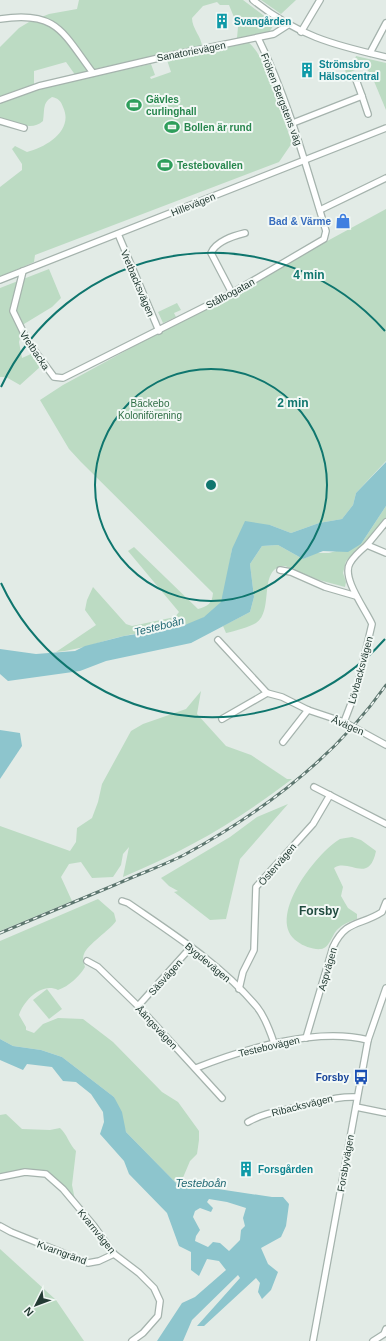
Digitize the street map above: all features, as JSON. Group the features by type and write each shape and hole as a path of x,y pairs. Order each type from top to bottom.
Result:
{"street":[{"path":"253,0 288,25 301,32 335,45 386,57"},
{"path":"301,32 320,0"},
{"path":"0,19 21,17 48,21 55,25 72,43 93,73"},
{"path":"370,53 386,23"},
{"name":"Sanatorievägen","path":"0,100 39,86 163,57 274,34 288,25"},
{"name":"Fröken Bergstens väg","path":"258,38 268,57 304,160"},
{"path":"355,78 368,114"},
{"path":"292,123 362,96"},
{"path":"0,121 24,128"},
{"name":"Hillevägen","path":"0,280 386,128"},
{"name":"Stålbogatan","path":"59,378 66,378 159,331 232,293 322,242 326,234 304,160"},
{"path":"320,210 386,178"},
{"path":"232,293 211,253 228,239 245,233"},
{"name":"Vretbacksvägen","path":"118,234 159,331"},
{"name":"Vretbacka","path":"23,271 13,312 33,351 51,374 59,378"},
{"name":"Lövbacksvägen","path":"344,722 358,682 372,624 356,596 349,580 348,568 350,563 386,522"},
{"path":"367,545 386,553"},
{"path":"280,570 291,572 325,587 356,596"},
{"name":"Åvägen","path":"218,640 267,693 282,697 308,710 344,722 386,745"},
{"path":"222,719 267,693"},
{"path":"283,742 308,710"},
{"path":"314,787 386,824"},
{"name":"Östervägen","path":"239,989 243,972 254,950 256,887 313,824 330,795"},
{"name":"Bygdevägen","path":"122,901 128,903 192,947 239,989 257,1008 274,1043"},
{"name":"Aspvägen","path":"306,1038 333,947 338,936 347,927 382,912 386,902"},
{"name":"Säsvägen","path":"138,1006 192,947"},
{"name":"Åängsvägen","path":"87,961 98,967 138,1006 222,1098"},
{"name":"Forsbyvägen","path":"313,1341 368,1040 386,988"},
{"name":"Testebovägen","path":"196,1068 241,1052 274,1043 306,1038 342,1037 368,1040"},
{"name":"Ribacksvägen","path":"248,1122 279,1110 308,1105 336,1097 358,1097"},
{"path":"356,1107 386,1113"},
{"name":"Kvarnvägen","path":"0,1177 25,1172 46,1174 63,1189 94,1226 114,1254 139,1273 154,1288 160,1301 158,1316 143,1333 132,1341"},
{"name":"Kvarngränd","path":"0,1226 11,1232 88,1263 99,1261 114,1254"},
{"path":"373,1341 384,1334 386,1329"}],"green space":[{"path":"79,0 243,0 275,24 268,33 241,40 237,38 238,27 229,5 220,5 217,2 203,6 192,18 192,22 202,43 202,47 99,68 76,76 66,62 34,71 34,85 0,97 0,47 19,28 29,22 49,14 77,9"},
{"path":"261,0 296,0 281,14"},
{"name":"Testebovallen","path":"248,42 255,49 262,60 274,89 292,143 279,162 35,255 34,262 0,277 0,187 22,170 22,164 12,149 15,146 27,152 35,150 50,142 62,130 65,123 65,115 60,101 52,97 45,104 43,121 39,124 28,126 16,124 0,118 0,103 38,88 151,64 155,75 150,77 151,79 171,72 167,60"},
{"path":"356,56 386,63 386,110 371,74 364,66 346,74 345,69 353,65"},
{"name":"Bäckebo Koloniförening","path":"386,209 386,461 356,493 353,505 342,519 319,523 291,533 270,525 232,549 223,600 212,612 201,619 176,627 124,636 56,652 96,625 85,610 87,600 93,587 126,624 132,626 175,617 179,612 128,551 134,547 198,609 209,604 212,600 213,593 69,449 40,400 63,385"},
{"path":"49,269 61,298 52,307 24,324 19,342 22,358 31,354 40,367 20,385 6,377 0,377 0,288"},
{"path":"177,303 181,310 174,313 176,317 163,323 158,312"},
{"path":"386,506 386,520 366,544 346,561 343,573 346,582 345,587 319,580 285,566 276,568 271,574 269,581 265,609 262,617 256,623 242,629 226,633 223,626 250,612 254,597 250,564 262,546 278,545 303,559 316,553 329,553 361,544"},
{"path":"201,691 197,714 226,746 251,755 287,779 292,779 231,822 169,856 123,877 129,847 123,854 121,865 113,877 92,878 81,862 69,864 61,877 72,901 0,931 0,826 70,851 76,842 77,828 92,818 98,802 102,784 131,731 143,724 186,709"},
{"path":"288,804 240,859 226,919 210,920 174,892 178,891 169,886 161,878 230,837 257,817"},
{"path":"352,837 361,840 376,851 373,861 369,867 364,869 346,866 334,868 343,887 341,896 348,908 357,914 357,919 340,927 329,944 324,948 315,949 306,946 298,942 289,932 287,919 290,903 307,872 319,858 340,839"},
{"path":"98,899 114,913 116,921 86,950 83,956 85,967 83,971 77,978 58,990 46,988 34,994 21,1009 19,1015 26,1027 26,1030 34,1033 43,1024 58,1018 83,1019 113,1042 162,1092 178,1102 199,1131 199,1140 197,1154 190,1161 182,1180 178,1185 126,1132 114,1097 62,1057 41,1050 13,1046 0,1039 0,941"},
{"path":"47,989 62,1009 49,1019 33,1000"},
{"path":"6,1114 22,1129 50,1130 60,1128 62,1130 76,1151 72,1185 75,1200 57,1182 43,1172 26,1170 0,1176 0,1115"},
{"path":"0,1249 56,1300 84,1341 0,1341"}],"water":[{"path":"386,462 386,506 361,544 348,552 323,551 303,559 278,545 262,546 250,564 254,597 250,612 191,643 106,661 80,671 8,681 0,674 0,649 36,654 75,651 85,646 124,636 180,627 204,617 221,602 232,549 245,521 270,525 291,533 319,523 342,519 353,505 356,493"},
{"path":"0,730 20,733 22,746 0,779"},
{"path":"0,1039 13,1046 41,1050 62,1057 114,1097 122,1112 126,1132 178,1185 192,1189 218,1189 272,1197 283,1197 289,1204 286,1226 281,1237 261,1248 268,1264 278,1272 271,1290 262,1299 258,1292 260,1283 256,1278 204,1326 197,1326 240,1278 238,1275 192,1320 183,1341 157,1341 182,1303 195,1297 226,1270 219,1261 207,1259 199,1276 191,1270 191,1252 179,1246 167,1213 129,1174 124,1161 100,1134 104,1122 103,1112 91,1094 76,1082 63,1081 52,1067 27,1064 23,1070 0,1060","holes":["209,1199 227,1202 246,1208 243,1218 245,1226 241,1230 240,1240 229,1251 220,1243 213,1242 208,1247 195,1241 200,1230 193,1217 195,1211 200,1208 211,1212 213,1208 207,1202"]}],"railway":[{"path":"0,933 176,859 213,839 268,802 295,782 320,760 366,712 386,685"}],"place":[{"name":"Svangården","path":"222,21"},
{"name":"Strömsbro Hälsocentral","path":"307,70"},
{"name":"Gävles curlinghall","path":"134,105"},
{"name":"Bollen är rund","path":"172,127"},
{"name":"Testebovallen","path":"165,165"},
{"name":"Bad & Värme","path":"343,221"},
{"name":"Forsby","path":"361,1077"},
{"name":"Forsgården","path":"246,1169"}],"district":[{"name":"Forsby","path":"319,911"}],"water label":[{"name":"Testeboån","path":"159,626"},
{"name":"Testeboån","path":"201,1183"}]}
